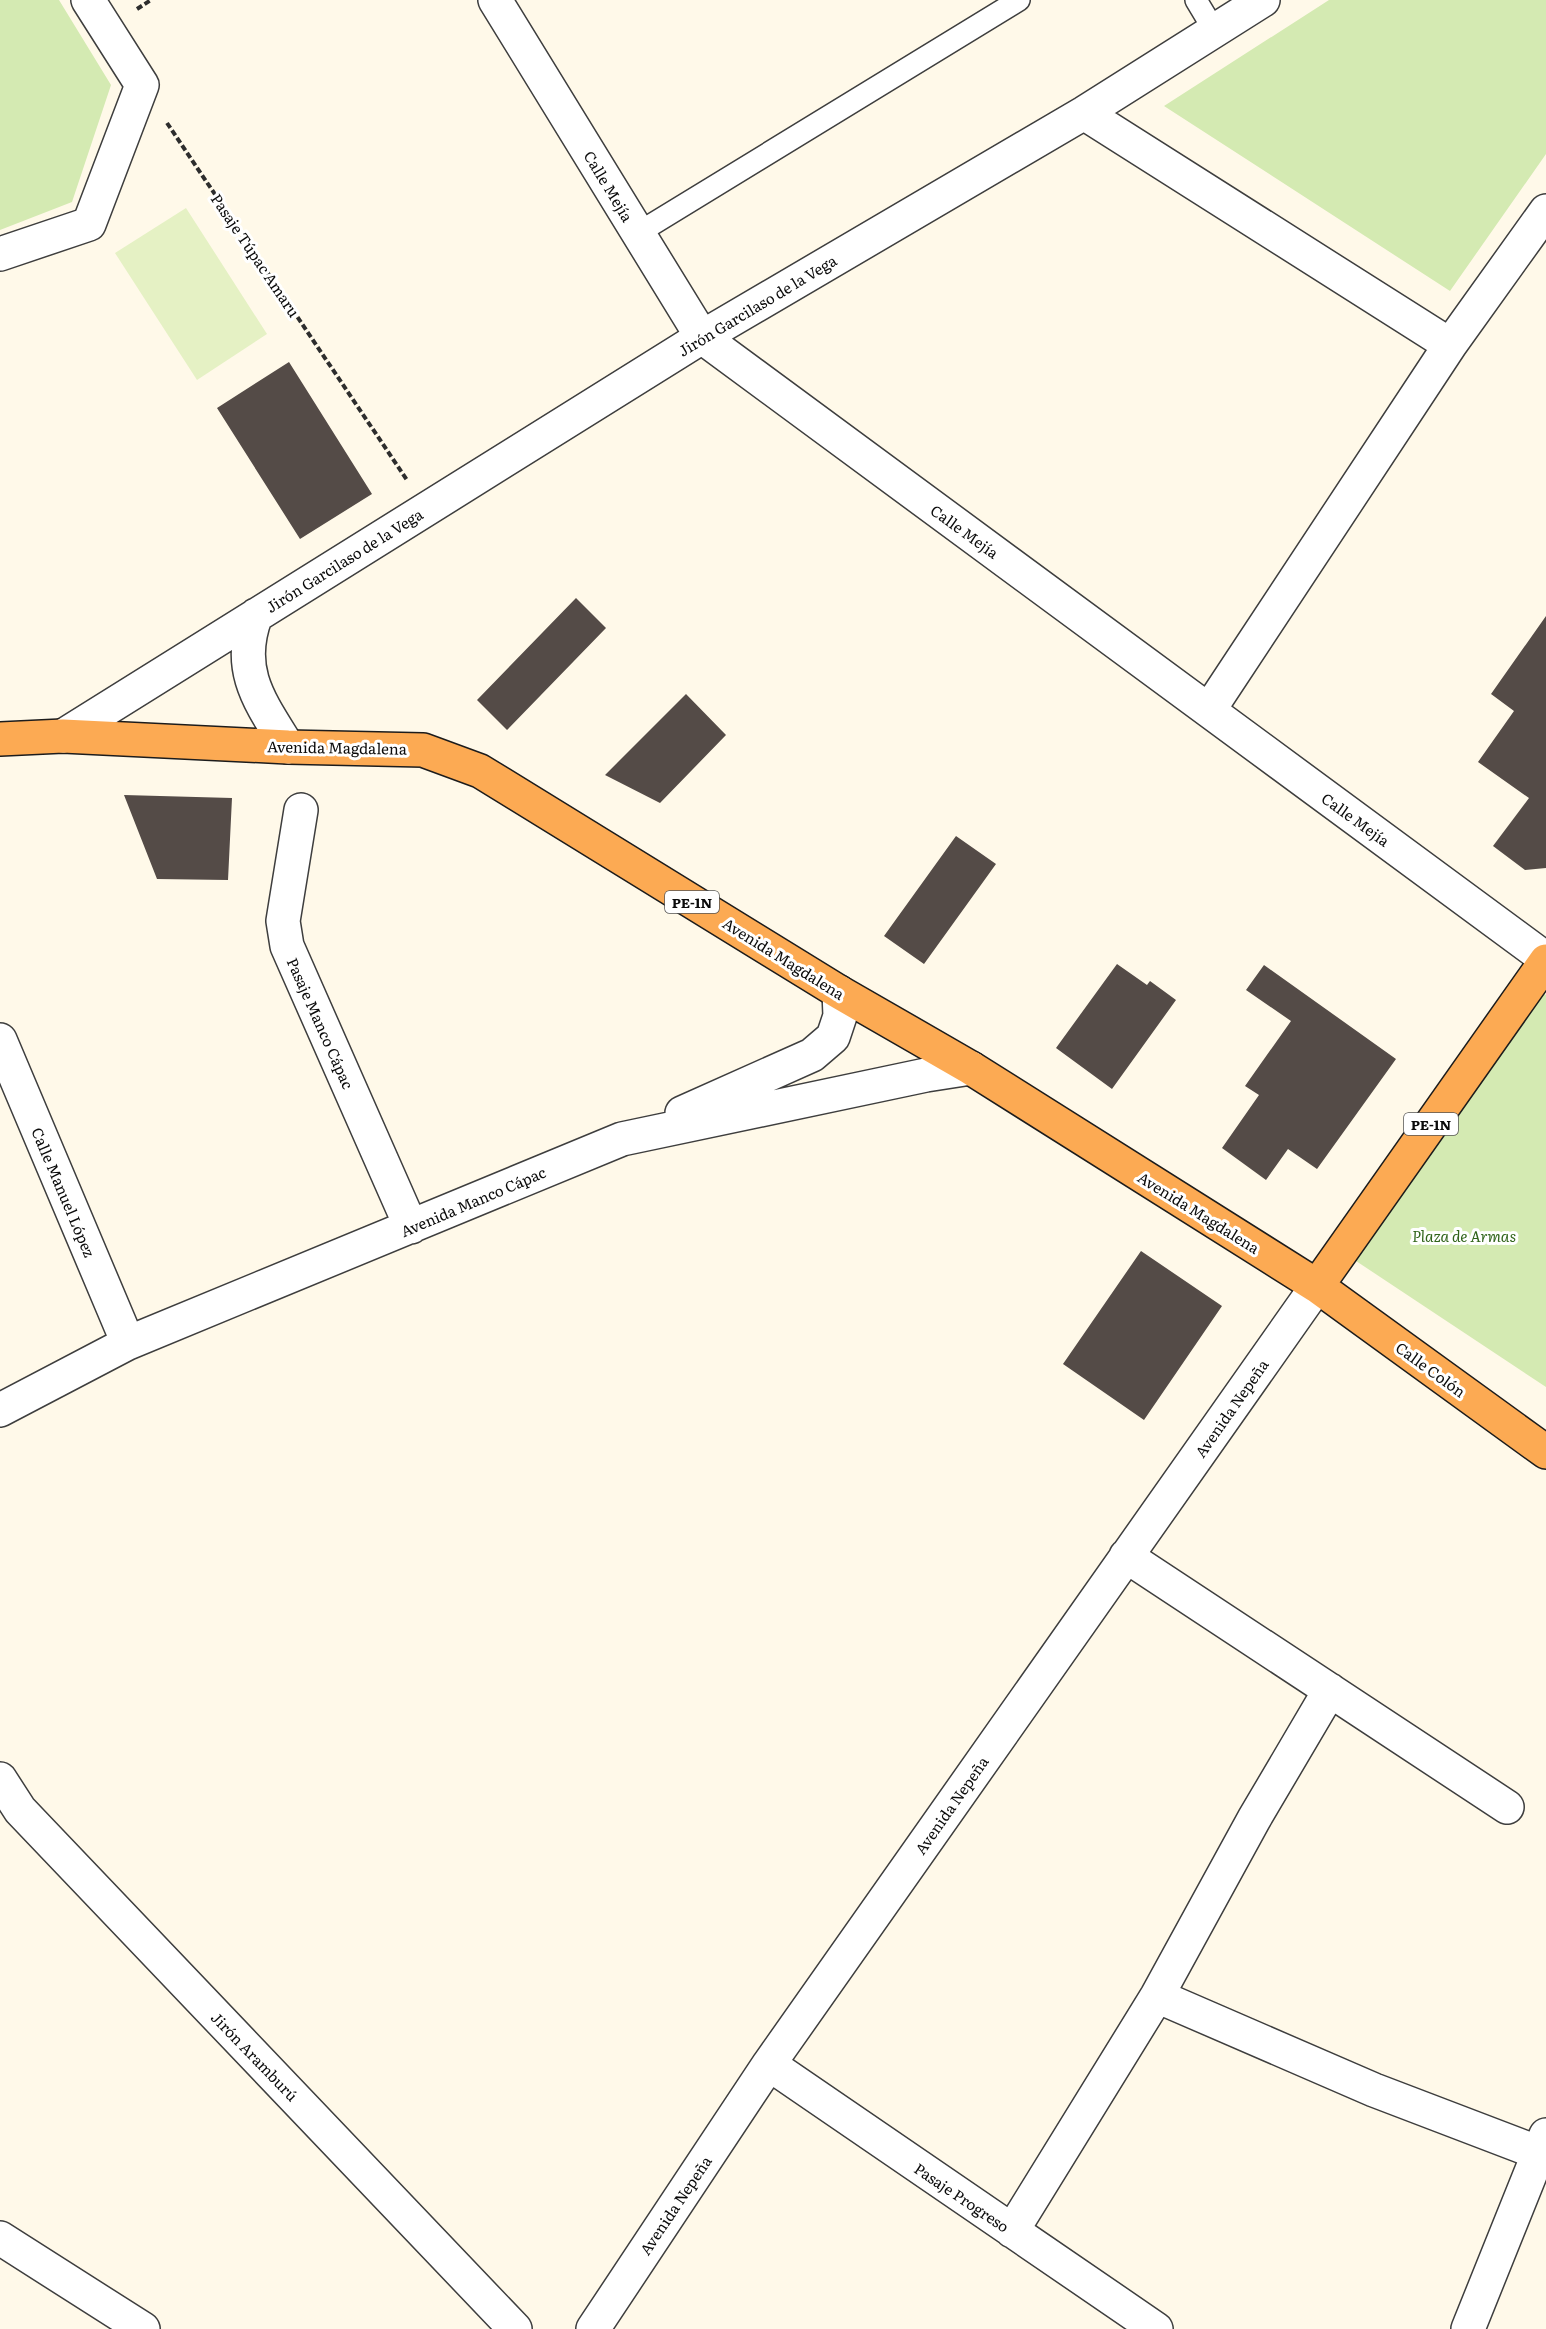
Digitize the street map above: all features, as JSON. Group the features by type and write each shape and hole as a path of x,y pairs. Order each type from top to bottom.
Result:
{"highway":[{"name":"Avenida Magdalena","path":"0,739 63,736 288,747 423,750 480,771 839,992 971,1068 1317,1286"},
{"name":"PE-1N","path":"1317,1286 1546,960"},
{"name":"Calle Colón","path":"1317,1286 1546,1452"}],"street":[{"path":"0,254 89,224 142,85 88,0"},
{"name":"Calle Mejía","path":"495,0 702,337 1546,960"},
{"name":"Jirón Garcilaso de la Vega","path":"63,736 702,337 1084,113 1258,1"},
{"path":"1084,113 1450,345"},
{"path":"1209,710 1450,345 1546,212"},
{"path":"256,615 249,632 246,653 250,675 264,708 288,747"},
{"name":"Pasaje Manco Cápac","path":"301,810 283,921 287,946 411,1227"},
{"path":"622,1139 812,1055 833,1037 840,1016 839,992"},
{"name":"Calle Manuel López","path":"0,1040 128,1343"},
{"name":"Avenida Manco Cápac","path":"0,1410 128,1343 622,1139 926,1075 971,1068"},
{"name":"Avenida Nepeña","path":"593,2329 769,2064 1317,1286"},
{"path":"1126,1556 1508,1807"},
{"path":"1012,2231 1157,1996 1254,1819 1330,1690"},
{"name":"Jirón Aramburú","path":"0,1779 10,1816 515,2329"},
{"path":"1157,1996 1374,2090 1542,2144 1468,2329"},
{"name":"Pasaje Progreso","path":"769,2064 1156,2329"},
{"path":"0,2238 143,2329"}],"lane":[{"path":"638,233 1019,0"},
{"path":"1196,0 1214,30"}],"path":[{"name":"Pasaje Túpac Amaru","path":"142,85 426,508"}],"green space":[{"path":"0,0 59,0 111,85 72,202 0,230"},
{"path":"1329,0 1546,0 1546,154 1450,291 1164,106"},
{"path":"186,208 267,334 197,380 115,253"},
{"name":"Plaza de Armas","path":"1534,987 1546,995 1546,1387 1350,1257"}],"building":[{"path":"289,362 372,494 300,539 217,408"},
{"path":"576,598 606,628 507,730 477,700"},
{"path":"1546,616 1546,868 1525,870 1493,846 1529,798 1478,762 1514,711 1491,694"},
{"path":"686,694 726,735 660,803 605,775"},
{"path":"124,795 232,798 228,880 157,879"},
{"path":"956,836 996,864 924,964 884,936"},
{"path":"1117,964 1147,985 1150,981 1176,1000 1112,1089 1056,1048"},
{"path":"1264,965 1396,1059 1317,1169 1288,1149 1266,1180 1222,1148 1259,1095 1245,1086 1291,1021 1246,990"},
{"path":"1141,1251 1222,1306 1144,1420 1063,1364"}]}
